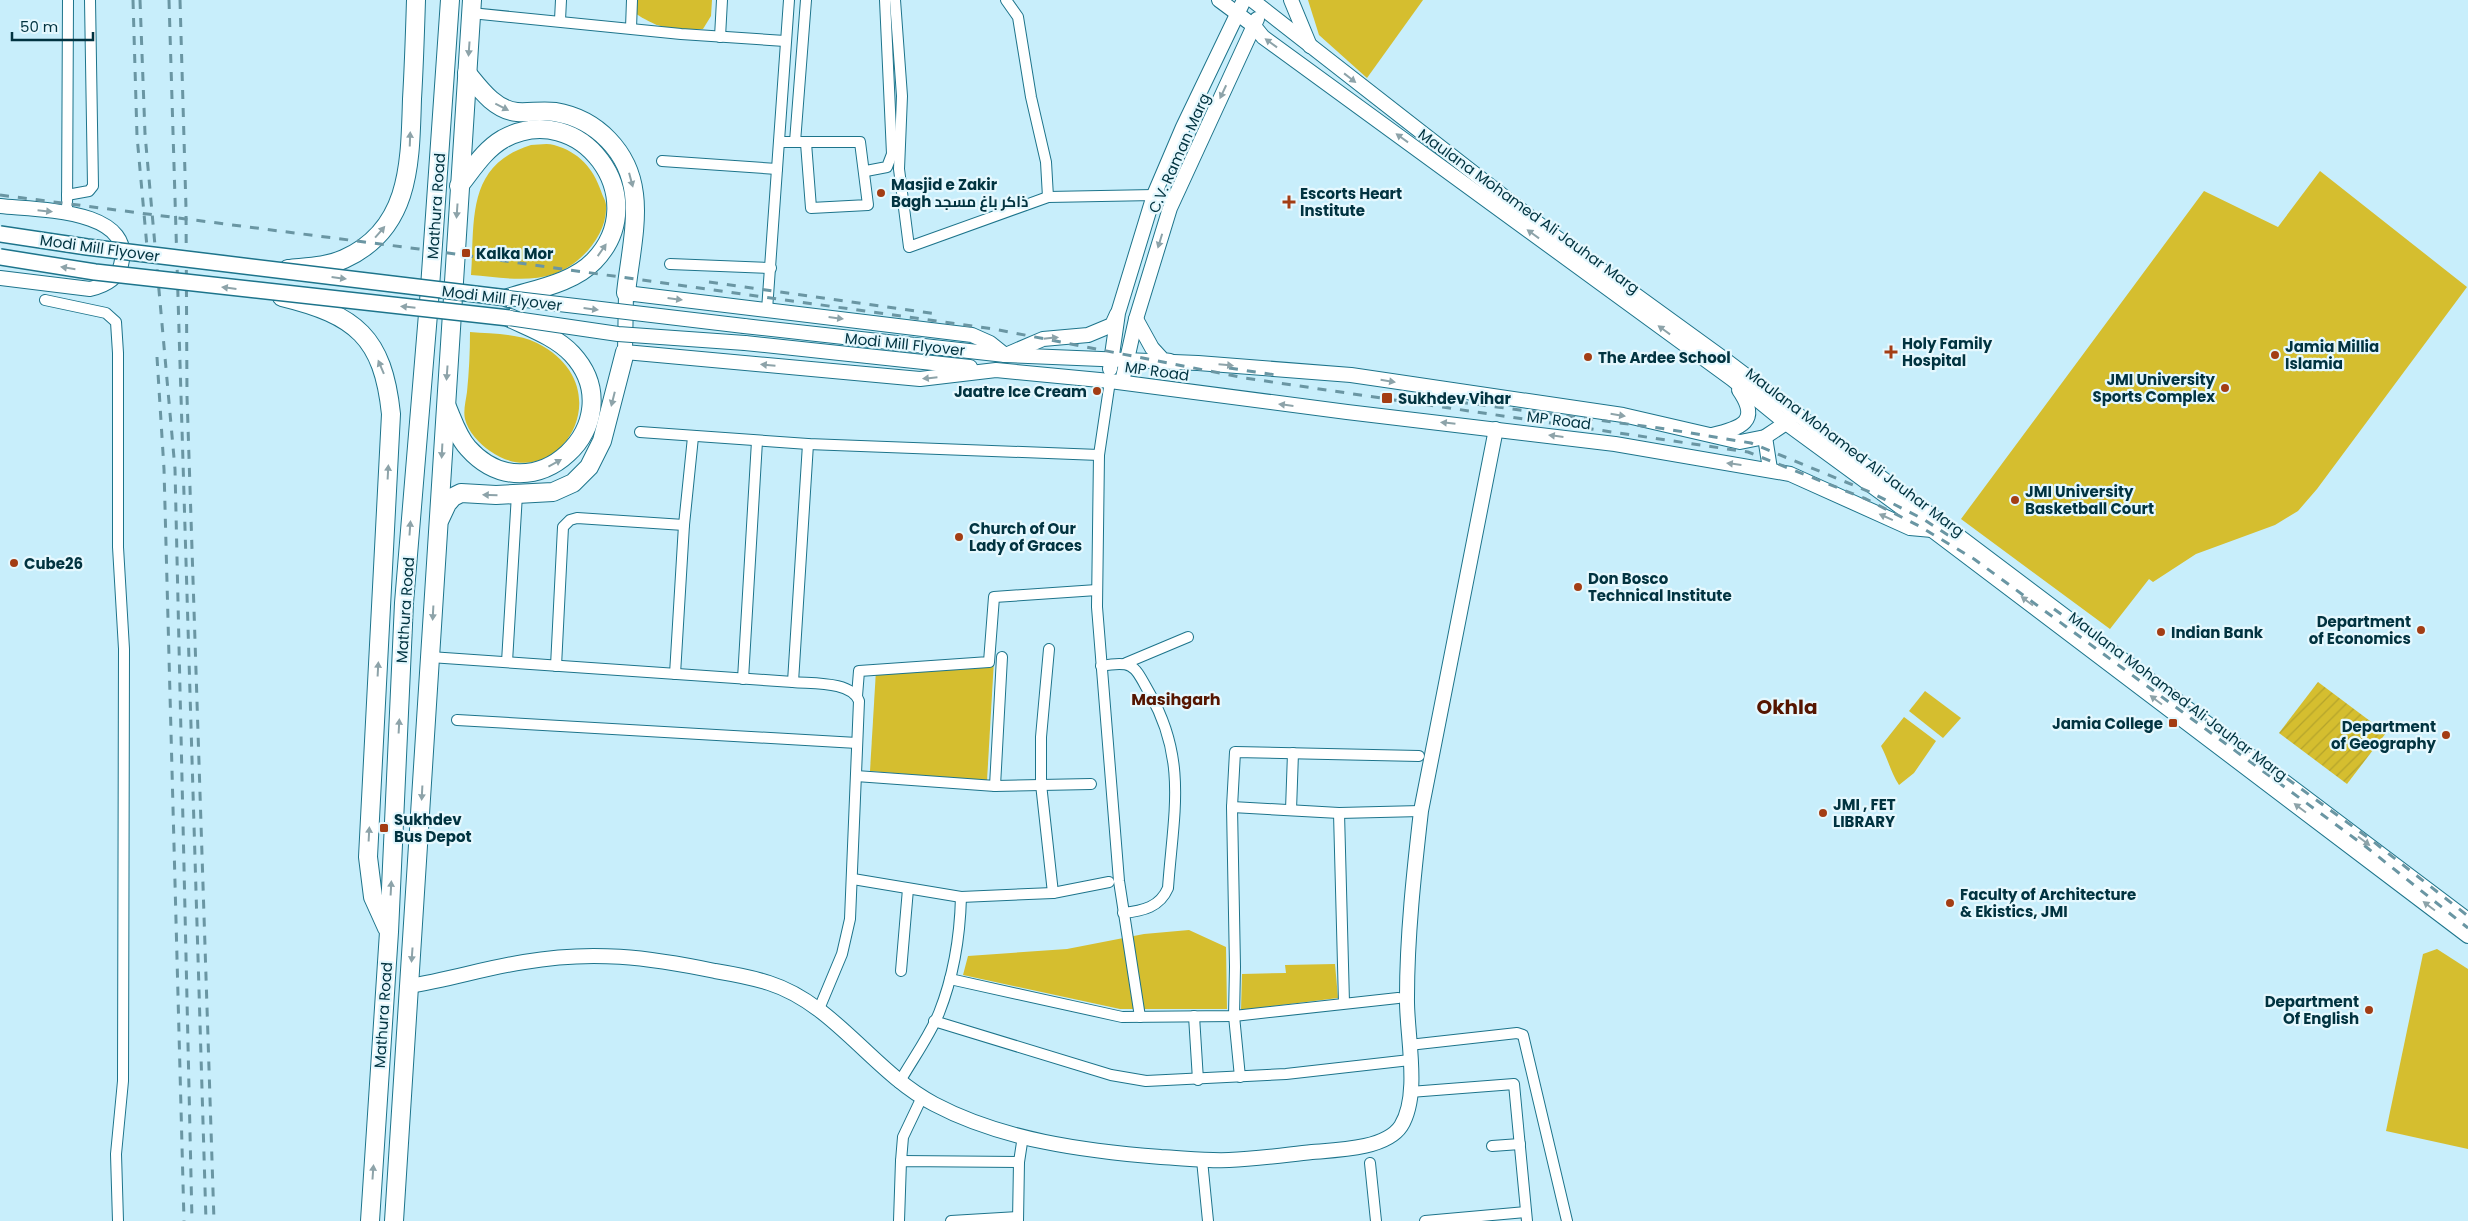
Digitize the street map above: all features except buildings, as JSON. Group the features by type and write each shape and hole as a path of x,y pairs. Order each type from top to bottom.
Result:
{"highway":[{"path":"274,271 324,265 343,259 360,250 375,238 388,223 398,206 410,157 416,0"},
{"name":"Mathura Road","path":"370,1221 389,932 404,603 429,302 450,0"},
{"name":"Mathura Road","path":"394,1221 445,402 472,7"},
{"path":"467,73 489,98 503,108 517,112 553,112 575,117 595,128 619,153 629,173 634,195 626,293"},
{"path":"459,187 477,162 495,144 518,133 534,130 552,131 568,135 583,143 601,161 613,184 616,200 616,218 608,242 593,262 580,272 564,279 508,298"},
{"path":"255,291 306,303 349,322 370,344 388,383 391,414 368,856 373,897 389,932"},
{"path":"445,402 455,427 467,447 491,467 510,472 529,473 554,465 574,449 587,427 590,414 589,388 580,365 562,346 509,318"},
{"path":"438,524 447,504 453,497 461,493 517,494 553,492 573,483 589,467 602,441 625,352"}],"main road":[{"name":"Maulana Mohamed Ali Jauhar Marg","path":"1219,0 1254,26 1271,43 1732,379 1790,418"},
{"name":"C.V. Raman Marg","path":"1116,382 1111,360 1118,313 1154,195 1183,126 1244,0"},
{"path":"1291,0 1312,48"},
{"name":"Maulana Mohamed Ali Jauhar Marg","path":"1260,3 1312,48 1790,418 2286,790 2468,920"},
{"name":"C.V. Raman Marg","path":"1116,382 1125,360 1174,198 1254,26 1260,3"},
{"path":"0,206 67,213 103,222 114,230 121,241 123,254 121,267 113,278 102,286 90,289 0,278"},
{"name":"Modi Mill Flyover","path":"0,234 274,271 655,317 1005,355 1111,360"},
{"name":"Modi Mill Flyover","path":"0,257 95,272 509,318 618,334 745,343 996,370"},
{"path":"996,370 920,379 625,352 626,293 972,335 990,342 1005,355 1043,339 1088,335 1112,325 1118,313"},
{"path":"1136,319 1152,348 1163,360 1198,363"},
{"name":"MP Road","path":"1111,360 1198,363 1351,375 1623,415 1706,436 1740,442 1765,437 1790,418"},
{"name":"MP Road","path":"996,370 1116,382 1615,444 1721,463 1770,469 1790,474 1910,528 1935,526"},
{"path":"1706,436 1732,430 1743,424 1749,414 1748,404 1732,379"},
{"path":"409,986 445,980 522,962 576,956 628,956 685,965 770,983 819,1009 899,1083 922,1097 962,1118 1050,1143 1113,1153 1202,1160 1230,1160 1328,1150 1379,1142 1393,1136 1403,1123 1410,1092 1407,997 1415,861 1421,811 1496,429"},
{"path":"1765,437 1770,469"},
{"name":"Maulana Mohamed Ali Jauhar Marg","path":"2286,790 2468,936"}],"street":[{"path":"67,213 68,0"},
{"path":"67,195 89,191 93,186 90,0"},
{"path":"560,20 562,0"},
{"path":"632,0 632,28"},
{"path":"720,37 722,0"},
{"path":"767,310 789,0"},
{"path":"795,142 806,0"},
{"path":"866,171 887,167 892,154 885,0"},
{"path":"895,0 902,96 898,169 909,247 1048,197 1154,195 1174,198"},
{"path":"1006,0 1018,16 1031,97 1046,162 1048,197"},
{"path":"472,7 632,28 720,37 785,41"},
{"path":"779,142 860,142 866,171 868,205 811,208 806,143"},
{"path":"662,162 777,169"},
{"path":"670,264 771,268"},
{"path":"45,300 106,313 116,322 118,353 118,547 124,649 123,1072 116,1154 118,1221"},
{"path":"1116,382 1099,455 1097,590 1101,666 1123,914 1140,1016"},
{"path":"640,432 808,444 1099,455"},
{"path":"675,674 684,525 693,437"},
{"path":"743,678 757,441"},
{"path":"793,682 808,444"},
{"path":"507,662 517,494"},
{"path":"556,666 563,528 566,524 577,518 684,525"},
{"path":"819,1009 842,954 850,919 858,743 858,671 990,662 994,597 1097,590"},
{"path":"1101,666 1126,663 1188,637"},
{"path":"1049,649 1041,737 1041,784 1053,893"},
{"path":"430,657 793,682 844,688 857,696"},
{"path":"995,786 1002,657"},
{"path":"1123,914 1154,906 1164,898 1168,888 1176,779 1172,748 1160,712 1138,674 1132,666 1126,663"},
{"path":"457,720 858,743"},
{"path":"1240,1077 1234,1016 1232,807 1235,752 1419,756"},
{"path":"1291,810 1293,753"},
{"path":"856,776 995,786 1092,784"},
{"path":"1232,807 1339,813 1421,811"},
{"path":"1339,813 1344,1003"},
{"path":"853,879 961,897 1001,897 1053,893 1109,882"},
{"path":"901,971 908,889"},
{"path":"899,1083 934,1021 950,980 960,931 961,897"},
{"path":"950,980 1122,1017 1234,1016 1398,998"},
{"path":"1194,1016 1198,1080"},
{"path":"934,1021 1111,1075 1146,1081 1240,1077 1410,1060"},
{"path":"1409,1045 1517,1033 1523,1035 1567,1221"},
{"path":"1410,1092 1514,1084 1527,1216 1425,1221"},
{"path":"899,1221 903,1137 922,1097"},
{"path":"951,1221 1018,1219 1019,1162 1023,1136"},
{"path":"1492,1146 1520,1144"},
{"path":"1202,1160 1208,1221"},
{"path":"901,1161 1019,1162"},
{"path":"1370,1163 1376,1221"}],"shaded area":[{"path":"635,0 712,0 711,16 703,29 667,28 652,23 635,13"},
{"path":"1308,0 1423,0 1367,78 1319,35"},
{"path":"545,144 563,148 584,162 594,175 606,205 602,227 597,238 573,264 564,270 544,277 523,279 471,275 475,215 478,196 485,180 495,166 510,154 531,145"},
{"name":"JMI University Sports Complex","path":"2320,171 2467,287 2317,489 2298,511 2275,525 2196,554 2153,582 2149,579 2110,629 1961,519 2204,191 2278,227"},
{"path":"470,332 521,337 537,343 563,363 577,386 579,410 572,432 558,450 538,461 515,462 490,451 472,433 464,413 470,354"},
{"path":"994,660 987,781 870,771 876,670"},
{"path":"2318,682 2386,733 2347,784 2279,733"},
{"path":"1925,691 1961,718 1943,738 1909,711"},
{"path":"1904,717 1936,741 1914,773 1899,785 1881,746"},
{"path":"1189,930 1226,947 1227,1009 1120,1009 963,975 968,956 1067,949 1144,934"},
{"path":"2437,949 2468,969 2468,1149 2386,1131 2423,954"},
{"path":"1335,964 1338,998 1241,1010 1242,974 1286,973 1285,965"}],"railway":[{"path":"133,0 137,136 149,269"},
{"path":"140,0 145,134 175,469 192,1221"},
{"path":"169,0 206,1221"},
{"path":"180,0 186,208 187,396 214,1221"},
{"path":"0,195 419,249 994,329 1245,378 1748,452 1866,499 1919,526 1974,559 2365,846 2468,928"},
{"path":"709,282 937,314"},
{"path":"157,357 164,469 184,1221"},
{"path":"1229,368 1276,375"},
{"path":"1459,402 1666,429 1751,443 1870,492 1923,519 1954,539"},
{"path":"2054,609 2370,839 2468,916"}],"place":[{"name":"Masjid e Zakir Bagh ذاکر باغ مسجد","path":"881,193"},
{"name":"Escorts Heart Institute","path":"1289,202"},
{"name":"Kalka Mor","path":"466,253"},
{"name":"Holy Family Hospital","path":"1891,352"},
{"name":"Jamia Millia Islamia","path":"2275,355"},
{"name":"The Ardee School","path":"1588,357"},
{"name":"JMI University Sports Complex","path":"2225,388"},
{"name":"Jaatre Ice Cream","path":"1097,391"},
{"name":"Sukhdev Vihar","path":"1387,398"},
{"name":"JMI University Basketball Court","path":"2015,500"},
{"name":"Church of Our Lady of Graces","path":"959,537"},
{"name":"Cube26","path":"14,563"},
{"name":"Don Bosco Technical Institute","path":"1578,587"},
{"name":"Department of Economics","path":"2421,630"},
{"name":"Indian Bank","path":"2161,632"},
{"name":"Jamia College","path":"2173,723"},
{"name":"Department of Geography","path":"2446,735"},
{"name":"JMI , FET LIBRARY","path":"1823,813"},
{"name":"Sukhdev Bus Depot","path":"384,828"},
{"name":"Faculty of Architecture & Ekistics, JMI","path":"1950,903"},
{"name":"Department Of English","path":"2369,1010"}],"district":[{"name":"Masihgarh","path":"1176,699"},
{"name":"Okhla","path":"1787,707"}]}
